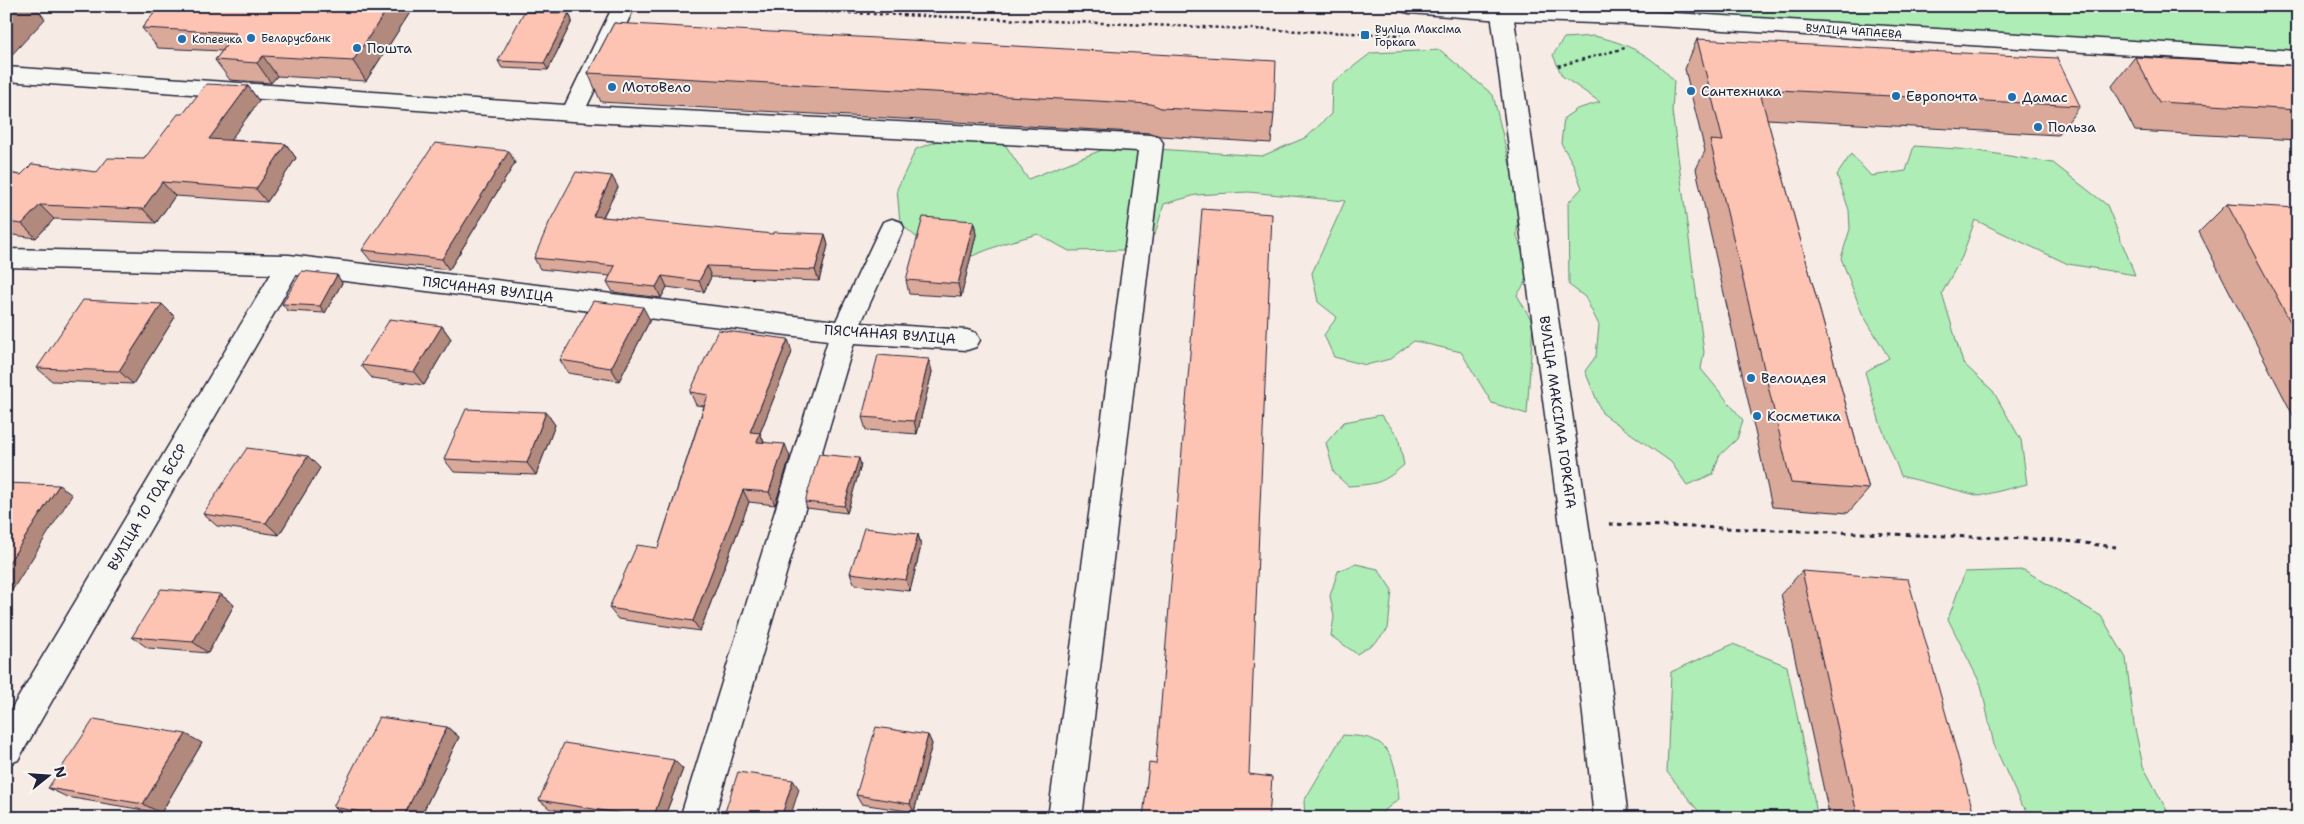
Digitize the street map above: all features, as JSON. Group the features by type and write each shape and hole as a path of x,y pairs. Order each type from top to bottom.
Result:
{"street":[{"path":"572,113 624,6"},
{"name":"ВУЛІЦА ЧАПАЕВА","path":"1409,6 1501,9 2298,58"},
{"name":"ВУЛІЦА МАКСІМА ГОРКАГА","path":"1501,9 1589,630 1611,818"},
{"path":"6,74 572,113 1151,143 1065,818"},
{"path":"697,818 844,332 892,228"},
{"name":"ПЯСЧАНАЯ ВУЛІЦА","path":"6,258 289,265 844,332 968,340"},
{"name":"ВУЛІЦА 10 ГОД БССР","path":"6,749 289,265"}],"path":[{"path":"675,6 1405,36"},
{"path":"1574,522 2058,540 2116,547"}],"green space":[{"path":"1661,6 2257,6 2298,8 2298,51 1663,17"},
{"path":"1594,36 1617,42 1638,51 1657,64 1674,81 1672,111 1704,352 1701,369 1743,420 1737,439 1719,456 1713,474 1687,485 1671,462 1602,413 1585,371 1596,356 1599,325 1585,297 1569,285 1568,203 1582,188 1573,164 1561,143 1564,118 1577,109 1600,102 1562,76 1553,55 1564,38"},
{"path":"1440,50 1493,95 1518,198 1517,236 1530,276 1517,295 1533,323 1527,414 1492,403 1461,352 1414,341 1390,359 1366,365 1334,357 1324,335 1337,317 1318,302 1312,273 1345,201 1248,192 1196,195 1164,204 1155,234 1124,250 1069,251 1038,234 1005,243 972,256 932,251 900,223 897,189 916,149 955,135 1004,143 1028,179 1112,146 1262,156 1307,137 1331,114 1332,83 1371,53"},
{"path":"1914,146 1972,150 2053,163 2107,205 2135,275 2068,264 1975,220 1962,257 1942,293 1963,363 1993,391 2021,440 2027,484 1980,496 1901,476 1880,423 1865,372 1889,358 1862,313 1841,258 1850,229 1849,210 1837,175 1851,154 1871,176 1906,171"},
{"path":"1381,415 1398,436 1404,465 1379,482 1348,486 1334,473 1326,443 1344,422"},
{"path":"1356,564 1378,569 1392,590 1388,629 1376,642 1357,654 1331,636 1334,617 1330,596 1338,571"},
{"path":"2024,570 2101,616 2126,658 2134,724 2143,766 2171,818 2035,818 2021,804 1994,745 1981,685 1948,619 1965,572"},
{"path":"1733,644 1787,666 1818,818 1704,818 1667,772 1671,672"},
{"path":"1343,735 1371,739 1381,744 1387,750 1394,765 1399,799 1375,818 1305,818 1304,801"}],"building":[{"path":"160,6 389,6 353,61 263,56 257,63 215,60 236,33 142,28"},
{"path":"524,12 569,13 544,63 498,61"},
{"path":"614,23 1276,61 1274,114 1161,108 1151,104 588,73"},
{"path":"1697,39 2057,58 2080,106 1759,89 1869,489 1791,483 1710,140 1723,141"},
{"path":"2135,57 2298,66 2298,110 2159,102"},
{"path":"206,84 248,86 209,139 286,144 256,189 162,182 143,209 40,205 22,224 6,222 6,173 21,175 32,164 97,172 108,158 144,159 178,114 183,114"},
{"path":"435,143 509,151 442,259 362,250"},
{"path":"576,172 612,176 593,216 773,234 773,232 825,234 815,270 707,266 699,281 662,276 656,287 607,282 615,266 534,258 549,223"},
{"path":"2227,204 2297,208 2298,336"},
{"path":"1202,209 1272,214 1249,774 1272,777 1269,818 1143,818 1149,763 1156,764"},
{"path":"923,217 974,221 958,284 906,280"},
{"path":"302,271 337,275 320,306 282,304"},
{"path":"83,300 162,304 119,371 37,368"},
{"path":"593,301 643,307 611,368 560,360"},
{"path":"390,319 442,326 414,372 361,365"},
{"path":"718,330 788,339 750,432 760,433 757,442 785,444 769,492 743,490 693,621 609,608 637,545 658,548 708,395 690,392"},
{"path":"878,355 929,359 914,421 862,417"},
{"path":"466,409 546,412 527,463 444,459"},
{"path":"247,448 308,456 266,523 203,514"},
{"path":"819,454 859,458 844,506 805,502"},
{"path":"6,483 59,485 6,567"},
{"path":"864,528 918,534 906,580 850,573"},
{"path":"1802,571 1908,579 1975,818 1858,818"},
{"path":"161,589 220,594 193,642 132,637"},
{"path":"379,717 447,727 403,818 333,807"},
{"path":"94,719 186,734 143,804 48,788"},
{"path":"876,727 928,735 910,804 856,795"},
{"path":"564,743 674,760 653,818 539,800"},
{"path":"738,772 793,780 781,818 723,818"}],"place":[{"name":"Вуліца Максіма Горкага","path":"1365,35"},
{"name":"Беларусбанк","path":"251,38"},
{"name":"Копеечка","path":"182,39"},
{"name":"Пошта","path":"357,48"},
{"name":"МотоВело","path":"612,87"},
{"name":"Сантехника","path":"1691,91"},
{"name":"Европочта","path":"1896,96"},
{"name":"Дамас","path":"2012,97"},
{"name":"Польза","path":"2038,127"},
{"name":"Велоидея","path":"1751,378"},
{"name":"Косметика","path":"1757,416"}]}
